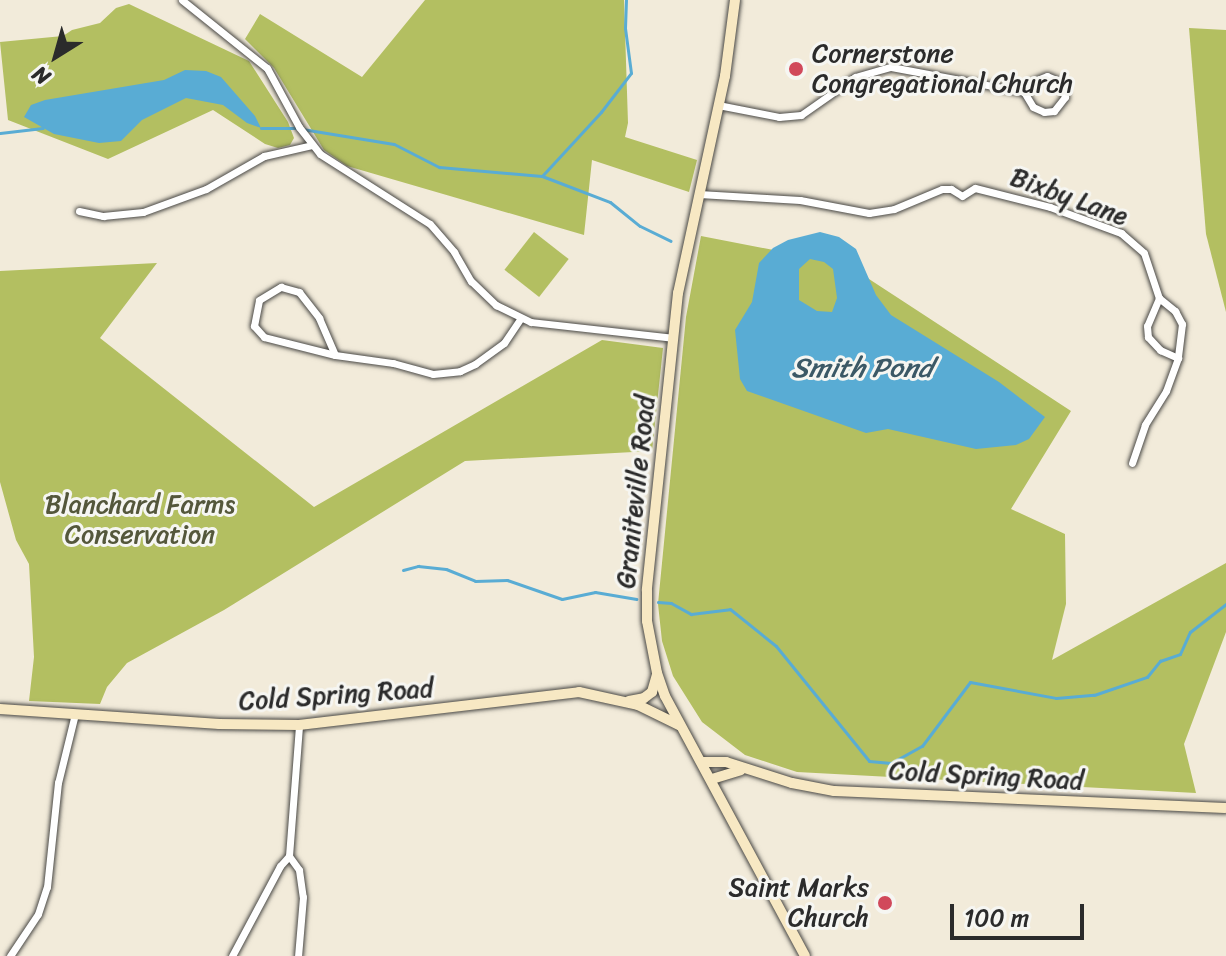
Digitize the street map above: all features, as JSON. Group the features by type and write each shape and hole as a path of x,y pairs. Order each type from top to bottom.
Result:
{"street":[{"path":"182,0 267,68 320,154 430,224 444,238 484,296 521,318 673,338"},
{"name":"Graniteville Road","path":"735,0 673,338 647,590 649,635 657,673 681,726 805,956"},
{"path":"718,105 779,117 801,115 855,77 891,67 1024,92 1033,107 1044,112 1054,111 1065,97 1061,82 1047,76 1030,83 1024,92"},
{"path":"79,211 103,216 143,212 206,189 264,156 312,145"},
{"name":"Bixby Lane","path":"698,194 800,200 869,213 894,209 942,189 951,189 962,196 975,188 990,190 1121,233 1144,253 1159,298 1175,311 1182,324 1178,358 1170,384 1145,425 1132,463"},
{"path":"335,355 319,318 299,292 281,287 259,300 254,326 264,337 335,355 393,363 433,374 460,371 504,343 521,318"},
{"path":"1159,298 1147,326 1148,337 1160,350 1178,358"},
{"path":"625,701 644,698 652,692 657,673"},
{"name":"Cold Spring Road","path":"0,709 299,725 449,710 551,693 579,692 625,701 681,726"},
{"path":"10,956 38,914 47,887 58,783 75,714"},
{"path":"232,956 280,866 289,856 299,725"},
{"name":"Cold Spring Road","path":"703,762 726,762 834,791 1226,808"},
{"name":"Cold Spring Road","path":"712,779 728,772 747,770"},
{"path":"289,856 299,870 303,897 298,956"}],"green space":[{"path":"425,0 624,0 628,123 625,137 697,160 689,192 592,160 584,235 347,166 324,150 274,68 245,39 260,14 362,77"},
{"path":"129,4 249,61 288,122 294,138 290,145 278,148 265,144 213,110 108,159 8,120 0,42 63,36 72,30 100,23 116,8"},
{"path":"1189,28 1226,30 1226,312 1206,234"},
{"path":"534,232 569,259 539,297 504,270"},
{"path":"701,236 846,264 1071,411 1011,509 1065,534 1066,604 1052,660 1226,563 1226,632 1184,744 1196,793 797,772 745,755 702,722 673,676 662,641 658,604 686,317"},
{"name":"Blanchard Farms Conservation","path":"157,263 100,338 314,507 602,340 663,348 652,451 465,461 224,610 127,663 107,687 100,704 29,701 34,657 29,564 16,540 0,482 0,271"}],"water":[{"path":"185,70 206,71 221,77 255,116 261,128 247,123 223,105 186,98 142,120 121,141 99,143 54,134 24,117 31,105 45,100 164,80"},
{"name":"Smith Pond","path":"820,232 839,237 856,249 876,295 891,315 999,382 1045,417 1029,439 1016,445 976,449 888,429 866,433 747,391 740,379 735,330 752,302 759,263 773,248 788,240","holes":["810,259 824,262 833,269 837,298 832,312 817,311 799,300 799,269"]}],"waterway":[{"path":"542,176 601,112 631,73 625,28 626,0"},
{"path":"0,133 43,128"},
{"path":"261,128 296,128 394,144 439,167 542,176 610,202 640,226 671,241"},
{"path":"403,570 418,566 446,569 475,581 507,580 562,599 595,592 636,599"},
{"path":"658,602 671,603 691,614 730,609 776,646 869,761 891,763 922,746 970,682 1056,698 1094,695 1147,677 1160,661 1180,654 1190,632 1226,604"}],"place":[{"name":"Cornerstone Congregational Church","path":"796,69"},
{"name":"Saint Marks Church","path":"885,903"}]}
